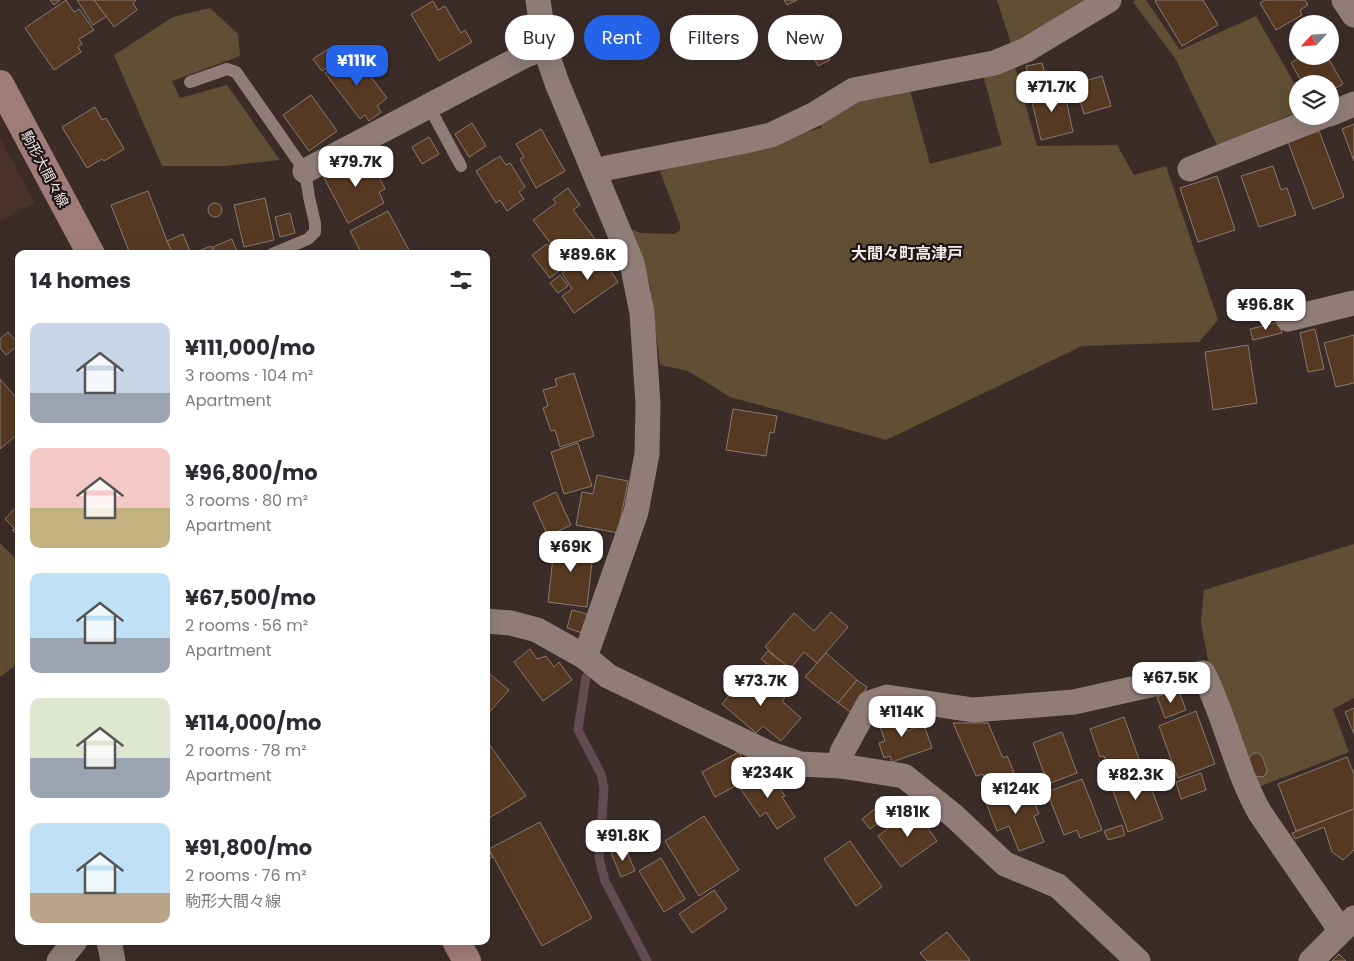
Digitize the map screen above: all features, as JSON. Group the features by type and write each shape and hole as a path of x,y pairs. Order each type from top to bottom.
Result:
{"main road":[{"name":"駒形大間々線","path":"0,84 89,250"},
{"path":"458,945 467,961"}],"street":[{"path":"538,0 540,15"},
{"path":"595,172 772,135 815,114 854,90 994,63 1026,50 1109,0"},
{"path":"1344,0 1354,15"},
{"path":"305,170 514,60"},
{"path":"549,60 557,84 632,263 642,313 648,404 647,454 636,512 585,657"},
{"path":"1339,110 1354,104"},
{"path":"1190,169 1300,125"},
{"path":"1288,319 1354,303"},
{"path":"490,621 511,623 537,630 585,657 608,676 768,753 800,764 841,766 904,776 954,816 1005,864 1058,886 1138,961"},
{"path":"841,766 842,752 870,703 886,697 973,710 1074,702 1203,673 1212,691 1250,795 1260,813 1347,924 1311,961"},
{"path":"59,961 72,945"},
{"path":"110,945 113,961"}],"lane":[{"path":"190,82 227,69 236,72 305,170 315,223 314,232 308,239 282,250"},
{"path":"428,105 461,166"}],"shaded area":[{"path":"997,0 1092,0 1012,47"},
{"path":"1135,0 1146,0 1180,50 1256,16 1290,75 1289,115 1217,145 1175,58 1133,2"},
{"path":"210,8 238,34 240,56 172,81 180,98 227,85 280,160 224,166 162,166 114,55 173,17"},
{"path":"1015,67 1037,146 1117,145 1134,175 1166,166 1218,320 1199,342 1082,346 886,440 730,397 688,371 660,365 650,285 631,229 641,233 675,234 680,230 680,224 660,171 821,128 823,119 852,98 910,90 930,164 1002,145 982,71"},
{"path":"0,138 35,203 0,221"},
{"path":"0,543 15,558 15,666 0,677"},
{"path":"1354,544 1354,698 1333,709 1349,752 1256,788 1216,677 1208,660 1201,623 1204,590"}],"building":[{"path":"50,0 60,0 54,5"},
{"path":"66,0 74,12 79,9 94,30 79,39 82,44 78,47 81,52 54,70 25,28"},
{"path":"77,0 94,0 107,16 93,25"},
{"path":"94,0 136,0 133,3 137,10 114,27"},
{"path":"784,0 797,0 787,5"},
{"path":"1156,0 1203,0 1218,25 1182,46"},
{"path":"1265,0 1305,0 1308,5 1300,10 1302,15 1289,15 1289,22 1276,30 1260,3"},
{"path":"433,1 438,10 445,6 461,33 465,30 472,42 439,61 411,14"},
{"path":"328,49 337,62 322,71 313,59"},
{"path":"352,52 387,98 377,106 381,112 369,121 365,115 360,119 325,73"},
{"path":"815,60 830,60 818,66"},
{"path":"1042,63 1048,84 1032,88 1026,66"},
{"path":"1292,65 1332,65 1338,75 1298,75"},
{"path":"1102,76 1111,106 1084,114 1075,84"},
{"path":"1339,77 1343,84 1339,86"},
{"path":"1063,86 1073,132 1041,140 1030,93"},
{"path":"311,95 337,131 309,151 283,115"},
{"path":"95,107 102,120 106,118 124,149 104,161 102,159 87,168 62,127"},
{"path":"472,123 486,146 469,157 455,134"},
{"path":"1354,124 1354,161 1342,129"},
{"path":"541,129 565,171 536,188 520,159 524,157 516,144"},
{"path":"1319,131 1344,197 1313,209 1288,142"},
{"path":"429,137 439,154 422,164 412,147"},
{"path":"500,156 506,165 510,163 525,187 519,192 524,199 507,211 500,200 496,203 476,171"},
{"path":"359,157 370,160 373,165 385,189 379,192 384,203 348,223 323,176"},
{"path":"1273,166 1281,190 1287,188 1296,215 1259,227 1241,176"},
{"path":"1217,176 1235,230 1198,242 1180,188"},
{"path":"568,188 580,205 573,210 598,243 567,265 533,220 556,203 553,199"},
{"path":"148,191 171,250 128,250 111,205"},
{"path":"265,198 274,240 244,247 234,205"},
{"path":"212,203 218,203 222,210 218,217 212,217 208,213 208,207"},
{"path":"388,211 409,250 360,250 350,231"},
{"path":"290,213 295,233 280,237 275,217"},
{"path":"183,234 189,250 171,250 167,241"},
{"path":"232,239 236,250 214,250 213,247"},
{"path":"547,244 564,267 550,278 532,255"},
{"path":"211,246 212,250 201,250"},
{"path":"596,250 618,282 574,313 562,296 572,289 562,273"},
{"path":"560,275 568,286 558,293 550,283"},
{"path":"1245,302 1247,311 1240,312 1238,303"},
{"path":"1279,322 1282,333 1253,340 1250,329"},
{"path":"1315,329 1324,369 1308,372 1300,333"},
{"path":"8,332 15,340 15,347 6,355 0,348 0,339"},
{"path":"1354,335 1354,383 1336,387 1324,343"},
{"path":"1248,345 1257,403 1213,410 1205,352"},
{"path":"574,373 594,436 560,447 555,430 551,431 543,408 548,406 543,390 557,386 555,379"},
{"path":"0,379 15,396 15,436 0,449"},
{"path":"733,409 777,416 774,433 770,432 766,456 726,450"},
{"path":"578,443 592,486 564,494 551,452"},
{"path":"597,475 628,481 618,533 576,525 582,492 593,494"},
{"path":"556,492 571,525 548,536 533,503"},
{"path":"15,508 15,529 5,519"},
{"path":"555,539 594,543 587,607 548,602"},
{"path":"572,610 590,615 585,634 567,628"},
{"path":"831,612 848,627 817,663 804,652 790,669 765,647 794,613 814,631"},
{"path":"530,649 537,659 546,656 554,667 559,662 572,680 543,701 514,662"},
{"path":"768,651 786,665 779,673 761,659"},
{"path":"826,653 857,680 838,703 805,677"},
{"path":"751,669 785,698 782,701 801,718 781,741 763,726 756,733 722,704"},
{"path":"490,674 509,690 490,711"},
{"path":"857,680 867,687 853,714 838,703"},
{"path":"1178,689 1186,710 1165,718 1157,697"},
{"path":"1354,708 1354,734 1345,712"},
{"path":"900,710 907,731 924,725 932,748 892,762 890,756 884,758 879,743 885,741 877,718"},
{"path":"1196,711 1215,764 1178,778 1159,726"},
{"path":"1124,717 1140,762 1110,773 1104,756 1100,757 1090,729"},
{"path":"953,723 988,723 1003,758 1007,756 1014,772 987,784 983,774 976,776"},
{"path":"1062,732 1077,773 1048,784 1033,743"},
{"path":"490,746 526,796 490,817"},
{"path":"739,752 752,777 715,797 702,772"},
{"path":"1254,753 1262,756 1267,770 1263,777 1255,776 1249,760 1250,756"},
{"path":"1347,757 1354,774 1354,809 1296,831 1278,784"},
{"path":"767,769 785,796 782,797 795,817 777,829 766,812 760,817 740,788"},
{"path":"1144,770 1163,819 1128,832 1110,783"},
{"path":"1201,773 1206,790 1181,799 1176,782"},
{"path":"1082,779 1102,830 1080,838 1077,830 1064,835 1047,792"},
{"path":"1027,783 1039,814 1034,816 1044,842 1019,851 1009,826 997,831 983,795 1006,787 1008,790"},
{"path":"891,796 899,806 870,829 862,819"},
{"path":"914,809 937,841 901,867 878,836"},
{"path":"1354,809 1354,850 1343,860 1332,852 1324,827 1295,839 1292,833"},
{"path":"704,816 739,870 699,896 665,841"},
{"path":"540,822 592,918 542,946 490,848"},
{"path":"1122,825 1125,835 1108,840 1104,831"},
{"path":"850,841 882,887 856,906 824,859"},
{"path":"625,847 635,871 621,877 611,853"},
{"path":"661,858 685,899 664,912 639,871"},
{"path":"714,890 727,909 692,933 679,914"},
{"path":"947,932 969,961 927,961 920,953"},
{"path":"1339,954 1346,961 1332,961"}],"waterway":[{"path":"586,677 578,730 601,774 604,788 599,858 605,881 647,961"}],"district":[{"name":"大間々町高津戸","path":"907,253"}]}
